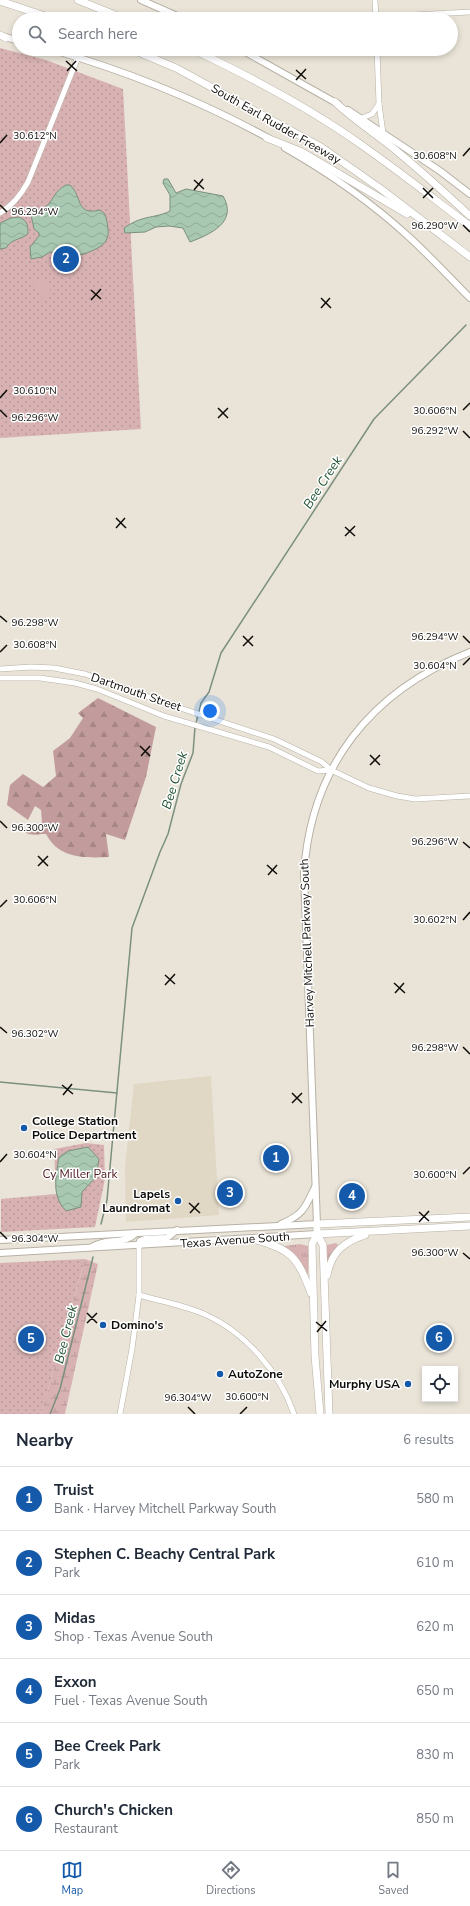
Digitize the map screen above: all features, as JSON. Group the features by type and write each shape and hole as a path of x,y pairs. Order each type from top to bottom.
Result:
{"highway":[{"path":"78,0 108,12"},
{"path":"0,1 33,12"},
{"name":"South Earl Rudder Freeway","path":"148,56 176,68 321,147 381,189 470,257"},
{"path":"207,56 232,68 326,122 363,146 470,226"},
{"path":"335,102 352,119 387,143 423,172 470,216"},
{"path":"267,138 302,152 395,206 454,245"},
{"name":"Texas Avenue South","path":"317,1224 470,1217"},
{"name":"Harvey Mitchell Parkway South","path":"317,1224 318,1234 323,1243 329,1414"},
{"name":"Texas Avenue South","path":"318,1234 470,1226"},
{"path":"325,1284 330,1262 340,1247 346,1242 376,1231"},
{"name":"Harvey Mitchell Parkway South","path":"318,1234 312,1244 315,1356 320,1414"},
{"path":"253,1239 275,1245 291,1255 302,1269 314,1299"}],"main road":[{"path":"141,0 168,12"},
{"path":"2,36 12,39"},
{"path":"74,56 160,86 208,108 267,138 339,182 372,206 410,237 470,298"},
{"path":"253,56 362,118 440,171 470,194"},
{"name":"Harvey Mitchell Parkway South","path":"317,1224 304,873 309,828 316,805 331,770 338,756 354,733 392,695 422,674 444,662 470,652"},
{"path":"277,1226 297,1217 302,1213 316,1185"},
{"name":"Texas Avenue South","path":"0,1240 317,1224"},
{"path":"139,1246 140,1241 145,1239 167,1238 177,1230"},
{"path":"91,1248 99,1242 128,1240 136,1233"},
{"name":"Texas Avenue South","path":"0,1253 139,1246 318,1234"}],"street":[{"path":"375,0 376,12"},
{"path":"458,13 470,12"},
{"path":"377,56 379,104 383,133"},
{"path":"0,213 19,197 28,182 78,57"},
{"path":"362,118 372,114 379,104"},
{"name":"Dartmouth Street","path":"0,668 54,668 85,674 168,704 274,739 322,762 331,770 369,788 407,799 470,796"},
{"name":"Dartmouth Street","path":"0,678 25,677 75,683 97,689 164,716 226,733 269,747 318,771 331,770"},
{"path":"120,1414 132,1349 139,1295 139,1246"},
{"path":"139,1295 199,1312 229,1328 250,1346 265,1363 284,1390 294,1414"}],"shaded area":[{"path":"211,1076 219,1215 126,1222 125,1167 134,1084"}],"green space":[{"path":"0,48 12,51 12,56 31,56 46,60 123,89 141,429 0,438"},
{"path":"44,276 52,294 42,299 33,281"},
{"path":"98,698 156,727 146,777 125,840 106,834 109,857 82,857 65,853 51,842 46,834 27,834 23,830 42,822 41,810 35,806 28,820 7,805 10,785 23,774 43,787 56,776 53,751 70,738 83,718 78,713"},
{"name":"Cy Miller Park","path":"86,1143 104,1145 105,1179 95,1227 1,1232 1,1199 56,1194 54,1149"},
{"path":"336,1243 338,1245 327,1262 326,1245"},
{"path":"300,1244 308,1246 308,1275 297,1257 284,1246"},
{"path":"85,1259 98,1264 65,1414 41,1414"},
{"path":"85,1259 41,1414 0,1414 0,1263"}],"water":[{"path":"164,179 168,179 176,193 186,189 223,196 227,205 225,220 214,231 190,242 183,228 169,226 156,227 145,232 125,233 124,228 135,222 170,211 170,195 163,183"},
{"path":"66,185 70,185 74,190 83,208 92,211 100,210 105,214 108,228 107,238 101,246 82,255 70,255 67,249 55,253 50,252 42,257 31,259 30,247 39,236 39,233 34,229 31,215 46,207 57,192"},
{"path":"19,217 27,224 28,234 13,241 6,248 0,249 0,223 11,218"},
{"path":"88,1147 99,1159 96,1177 82,1192 81,1207 66,1211 61,1205 56,1192 59,1157 68,1151"}],"waterway":[{"name":"Bee Creek","path":"199,712 201,703 209,692 221,653 374,419 466,325"},
{"name":"Bee Creek","path":"196,723 198,715"},
{"name":"Bee Creek","path":"101,1224 107,1200 132,928 168,834 181,784 193,753 195,727"},
{"path":"0,1082 117,1093"},
{"name":"Bee Creek","path":"50,1414 60,1389 93,1257"}],"place":[{"name":"Stephen C. Beachy Central Park","path":"66,259"},
{"name":"College Station Police Department","path":"24,1128"},
{"name":"Truist","path":"276,1158"},
{"name":"Midas","path":"230,1193"},
{"name":"Exxon","path":"352,1196"},
{"name":"Lapels Laundromat","path":"178,1201"},
{"name":"Domino's","path":"103,1325"},
{"name":"Church's Chicken","path":"439,1338"},
{"name":"Bee Creek Park","path":"31,1339"},
{"name":"AutoZone","path":"220,1374"},
{"name":"Murphy USA","path":"408,1384"}]}
